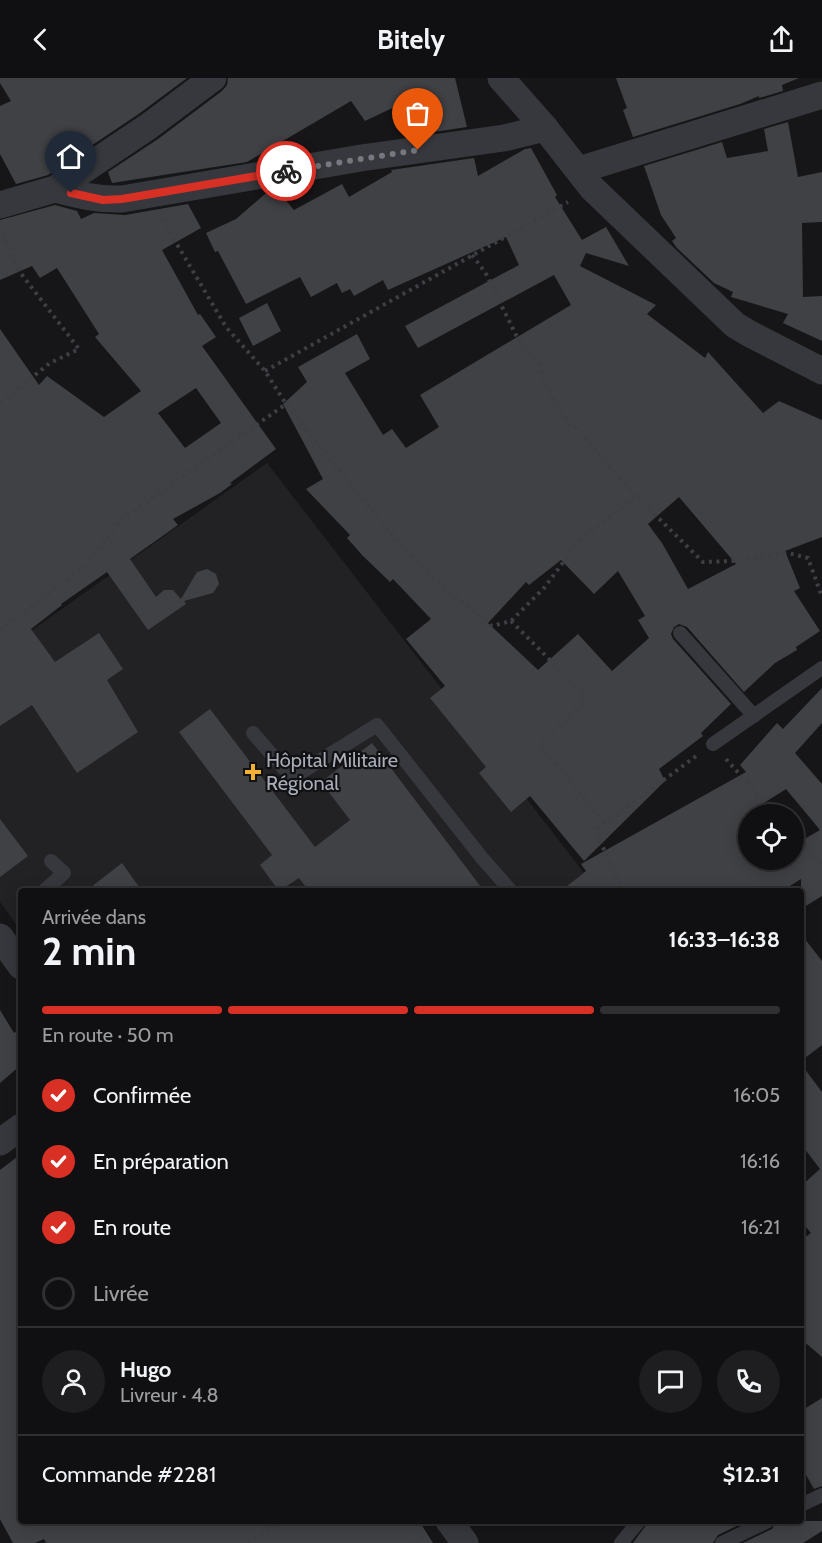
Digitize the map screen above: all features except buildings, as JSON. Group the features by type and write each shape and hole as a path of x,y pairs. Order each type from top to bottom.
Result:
{"street":[{"path":"0,205 55,189 149,126 213,78"},
{"path":"501,78 586,179 735,325 822,371"},
{"path":"586,179 822,95"},
{"path":"55,189 103,200 147,195 361,158 504,138 545,128"},
{"path":"0,937 18,962"},
{"path":"0,1142 18,1129"},
{"path":"452,1524 465,1543"}],"lane":[{"path":"680,633 754,716"},
{"path":"713,744 822,668"},
{"path":"253,733 292,778 377,725 508,888"},
{"path":"47,888 64,873 51,861"},
{"path":"804,1504 822,1496"},
{"path":"621,1543 637,1524"},
{"path":"722,1543 762,1524"}],"path":[{"path":"265,371 472,255 586,179"},
{"path":"147,195 226,327 265,371 286,404 377,517 430,576 492,626 511,621 544,588 580,540 636,496"},
{"path":"0,228 19,271 79,349 50,363 0,403"},
{"path":"472,255 486,272 516,335 539,364 547,389 570,425 578,428 636,496 703,562 733,561 788,553 808,558 822,597"},
{"path":"0,630 85,566 121,520 286,404"},
{"path":"511,621 582,692 583,703 540,744 604,823"},
{"path":"622,888 597,834 597,829 713,744 766,804"},
{"path":"804,845 822,865"},
{"path":"248,1543 275,1524"}],"shaded area":[{"name":"Hôpital Militaire Régional","path":"267,463 596,888 18,888 18,927 0,902 0,653"}],"way so far":[{"path":"286,171 418,150"}],"place":[{"name":"Hôpital Militaire Régional","path":"253,772"}],"route":[{"path":"71,193 103,200 122,199 286,171"}]}
